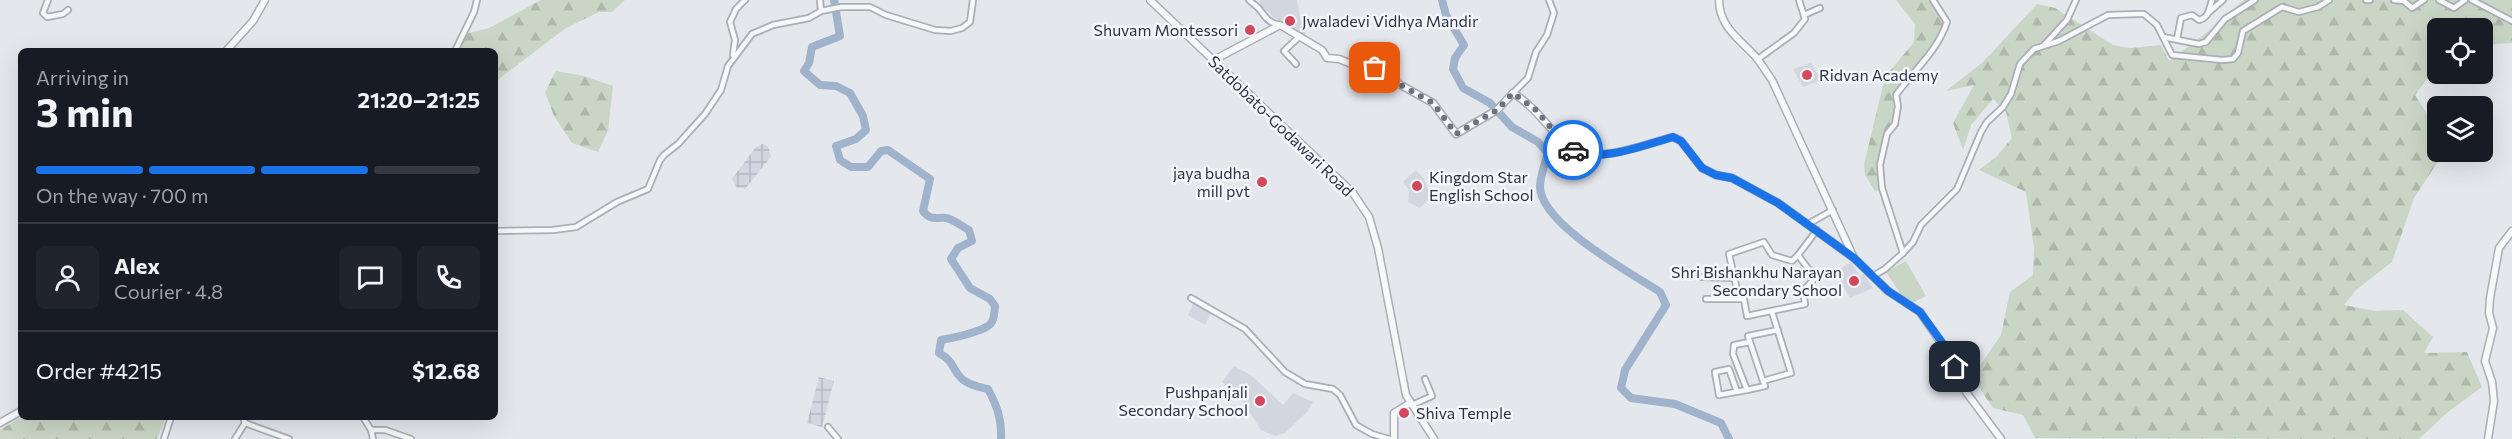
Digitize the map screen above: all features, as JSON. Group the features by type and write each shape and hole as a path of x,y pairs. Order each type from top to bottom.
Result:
{"street":[{"path":"48,0 43,13 47,17 63,14 68,10"},
{"path":"229,48 254,21 265,0"},
{"path":"456,48 474,12 477,0"},
{"path":"498,231 576,227 617,202 648,189 664,155 691,131 716,98 732,60 735,40 730,22 736,9 745,0"},
{"path":"820,0 821,11"},
{"path":"732,60 752,34 772,26 809,18 821,11 870,7 886,15 935,30 951,31 962,28 970,22 973,0"},
{"name":"Satdobato-Godawari Road","path":"1150,0 1331,171 1364,207 1374,230 1404,387 1411,404 1434,439"},
{"path":"1249,0 1260,8 1262,15 1270,22 1300,36 1322,50 1327,58 1339,59 1359,67 1375,68 1433,103 1456,134 1497,110 1528,78 1536,52 1547,35 1554,13 1549,0"},
{"path":"1719,0 1720,13 1726,25 1758,59 1784,104 1854,258"},
{"path":"1758,59 1794,33 1805,19 1799,0"},
{"path":"1903,253 1882,188 1881,155 1887,134 1895,124 1898,106 1896,95 1915,69 1929,58 1942,37 1947,22 1933,0"},
{"path":"2045,44 2067,20 2076,0"},
{"path":"2208,13 2211,0"},
{"path":"2177,39 2181,18 2192,15 2199,20 2223,0"},
{"path":"2163,38 2199,44 2206,42 2225,19 2254,0"},
{"path":"1873,276 1903,253 1913,242 1922,225 1957,189 1981,132 2011,94 2020,64 2034,49 2059,41 2108,15 2144,14 2157,25 2172,56 2233,59 2238,53 2243,31 2282,7 2299,12 2318,7 2329,0"},
{"path":"2394,0 2404,2 2412,9 2424,0"},
{"path":"2439,0 2454,8 2465,0"},
{"path":"2472,0 2512,21"},
{"path":"1804,15 1820,8"},
{"path":"1212,61 1280,25"},
{"path":"1296,64 1284,51 1300,36"},
{"path":"1512,95 1536,110 1567,147 1586,155 1604,155 1673,137 1681,141 1702,168 1716,175 1732,178 1778,203 1817,230 1854,258 1888,291 1920,312 1950,356 1966,392 2001,439"},
{"path":"1808,224 1833,210"},
{"path":"1739,299 1729,255 1764,242 1772,255 1792,261 1817,230"},
{"path":"2488,439 2494,401 2492,382 2485,361 2493,328 2489,313 2490,298 2499,248 2512,231"},
{"path":"1706,299 1744,299 1747,316 1805,304 1803,291 1815,278 1798,255"},
{"path":"1702,277 1735,278"},
{"path":"1191,298 1245,329 1285,372 1305,384 1333,389 1340,395 1356,425 1372,434 1389,439"},
{"path":"1763,381 1791,373 1772,312"},
{"path":"1737,392 1729,369 1715,372 1719,395 1737,392 1765,386 1748,336 1778,330"},
{"path":"1747,390 1733,354 1734,345 1750,342"},
{"path":"1394,439 1394,413 1432,396 1425,380"},
{"path":"0,423 18,413"},
{"path":"164,439 170,420"},
{"path":"235,439 244,420 289,439"},
{"path":"365,420 373,439"},
{"path":"828,427 838,439"},
{"path":"370,430 385,430 411,439"}],"shaded area":[{"name":"Jwaladevi Vidhya Mandir","path":"1260,0 1297,0 1300,18 1306,26 1306,33 1303,37 1281,24 1260,5"},
{"name":"Ridvan Academy","path":"1811,63 1821,80 1803,87 1793,69"},
{"path":"762,144 768,146 771,157 745,189 736,187 732,179 756,147"},
{"name":"Kingdom Star English School","path":"1416,170 1424,179 1431,197 1420,208 1408,202 1409,190 1403,182"},
{"name":"Shri Bishankhu Narayan Secondary School","path":"1851,262 1860,276 1866,272 1869,276 1866,278 1873,288 1850,298 1835,272"},
{"path":"1194,302 1212,311 1205,325 1188,315"},
{"name":"Pushpanjali Secondary School","path":"1234,366 1252,376 1283,405 1293,393 1313,402 1308,411 1285,433 1275,436 1261,430 1242,401 1222,382"},
{"path":"819,377 834,381 822,427 807,423"}],"green space":[{"path":"541,0 625,0 612,12 599,12 566,28 498,80 498,48 461,48 465,34 489,28"},
{"path":"1896,0 1933,0 1945,25 1929,54 1905,75 1894,94 1893,123 1885,133 1880,153 1879,190 1875,191 1865,175 1864,164 1885,77 1914,42 1915,24"},
{"path":"2244,0 2512,0 2512,43 2493,44 2493,18 2427,18 2427,79 2415,95 2427,114 2427,162 2438,162 2414,198 2392,262 2356,290 2344,305 2375,311 2403,310 2433,337 2424,353 2467,352 2482,387 2448,412 2419,439 2035,438 2023,415 1993,408 1972,377 2001,335 2010,292 2033,275 2034,248 2026,192 1979,170 1997,156 2012,138 2006,112 1993,99 1971,125 1963,150 1953,123 1974,85 1946,91 1983,62 2037,4 2055,8 2113,45 2130,48 2161,45 2169,61 2210,30"},
{"path":"556,71 584,76 613,86 608,131 598,152 572,143 554,116 545,92"},
{"path":"1906,261 1926,296 1908,305 1886,272"},
{"path":"18,419 165,420 157,439 0,439 0,430"}],"waterway":[{"path":"834,0 840,36 812,47 809,63 804,71 820,85 836,86 850,93 863,116 866,130 856,139 836,146 840,160 851,167 868,167 881,151 888,150 930,179 923,211 928,216 955,221 969,230 972,241 958,248 951,259 970,288 990,299 995,306 994,317 984,328 941,340 939,353 948,359 964,380 988,389 998,413 1001,439"},
{"path":"1442,0 1446,15 1464,45 1455,58 1453,69 1463,88 1490,103 1512,127 1538,142 1548,153 1540,185 1543,200 1554,215 1588,246 1660,292 1666,305 1625,370 1621,388 1631,398 1675,404 1721,423 1729,439"}],"way so far":[{"path":"1375,68 1433,103 1456,134 1497,110 1513,93 1536,110 1567,147 1573,150"}],"place":[{"name":"Jwaladevi Vidhya Mandir","path":"1290,21"},
{"name":"Shuvam Montessori","path":"1250,30"},
{"name":"Ridvan Academy","path":"1807,75"},
{"name":"jaya budha mill pvt","path":"1262,182"},
{"name":"Kingdom Star English School","path":"1417,186"},
{"name":"Shri Bishankhu Narayan Secondary School","path":"1854,281"},
{"name":"Pushpanjali Secondary School","path":"1260,401"},
{"name":"Shiva Temple","path":"1404,413"}],"route":[{"path":"1573,150 1586,155 1604,155 1673,137 1681,141 1702,168 1716,175 1732,178 1778,203 1854,258 1888,291 1920,312 1944,345 1955,367"}]}
